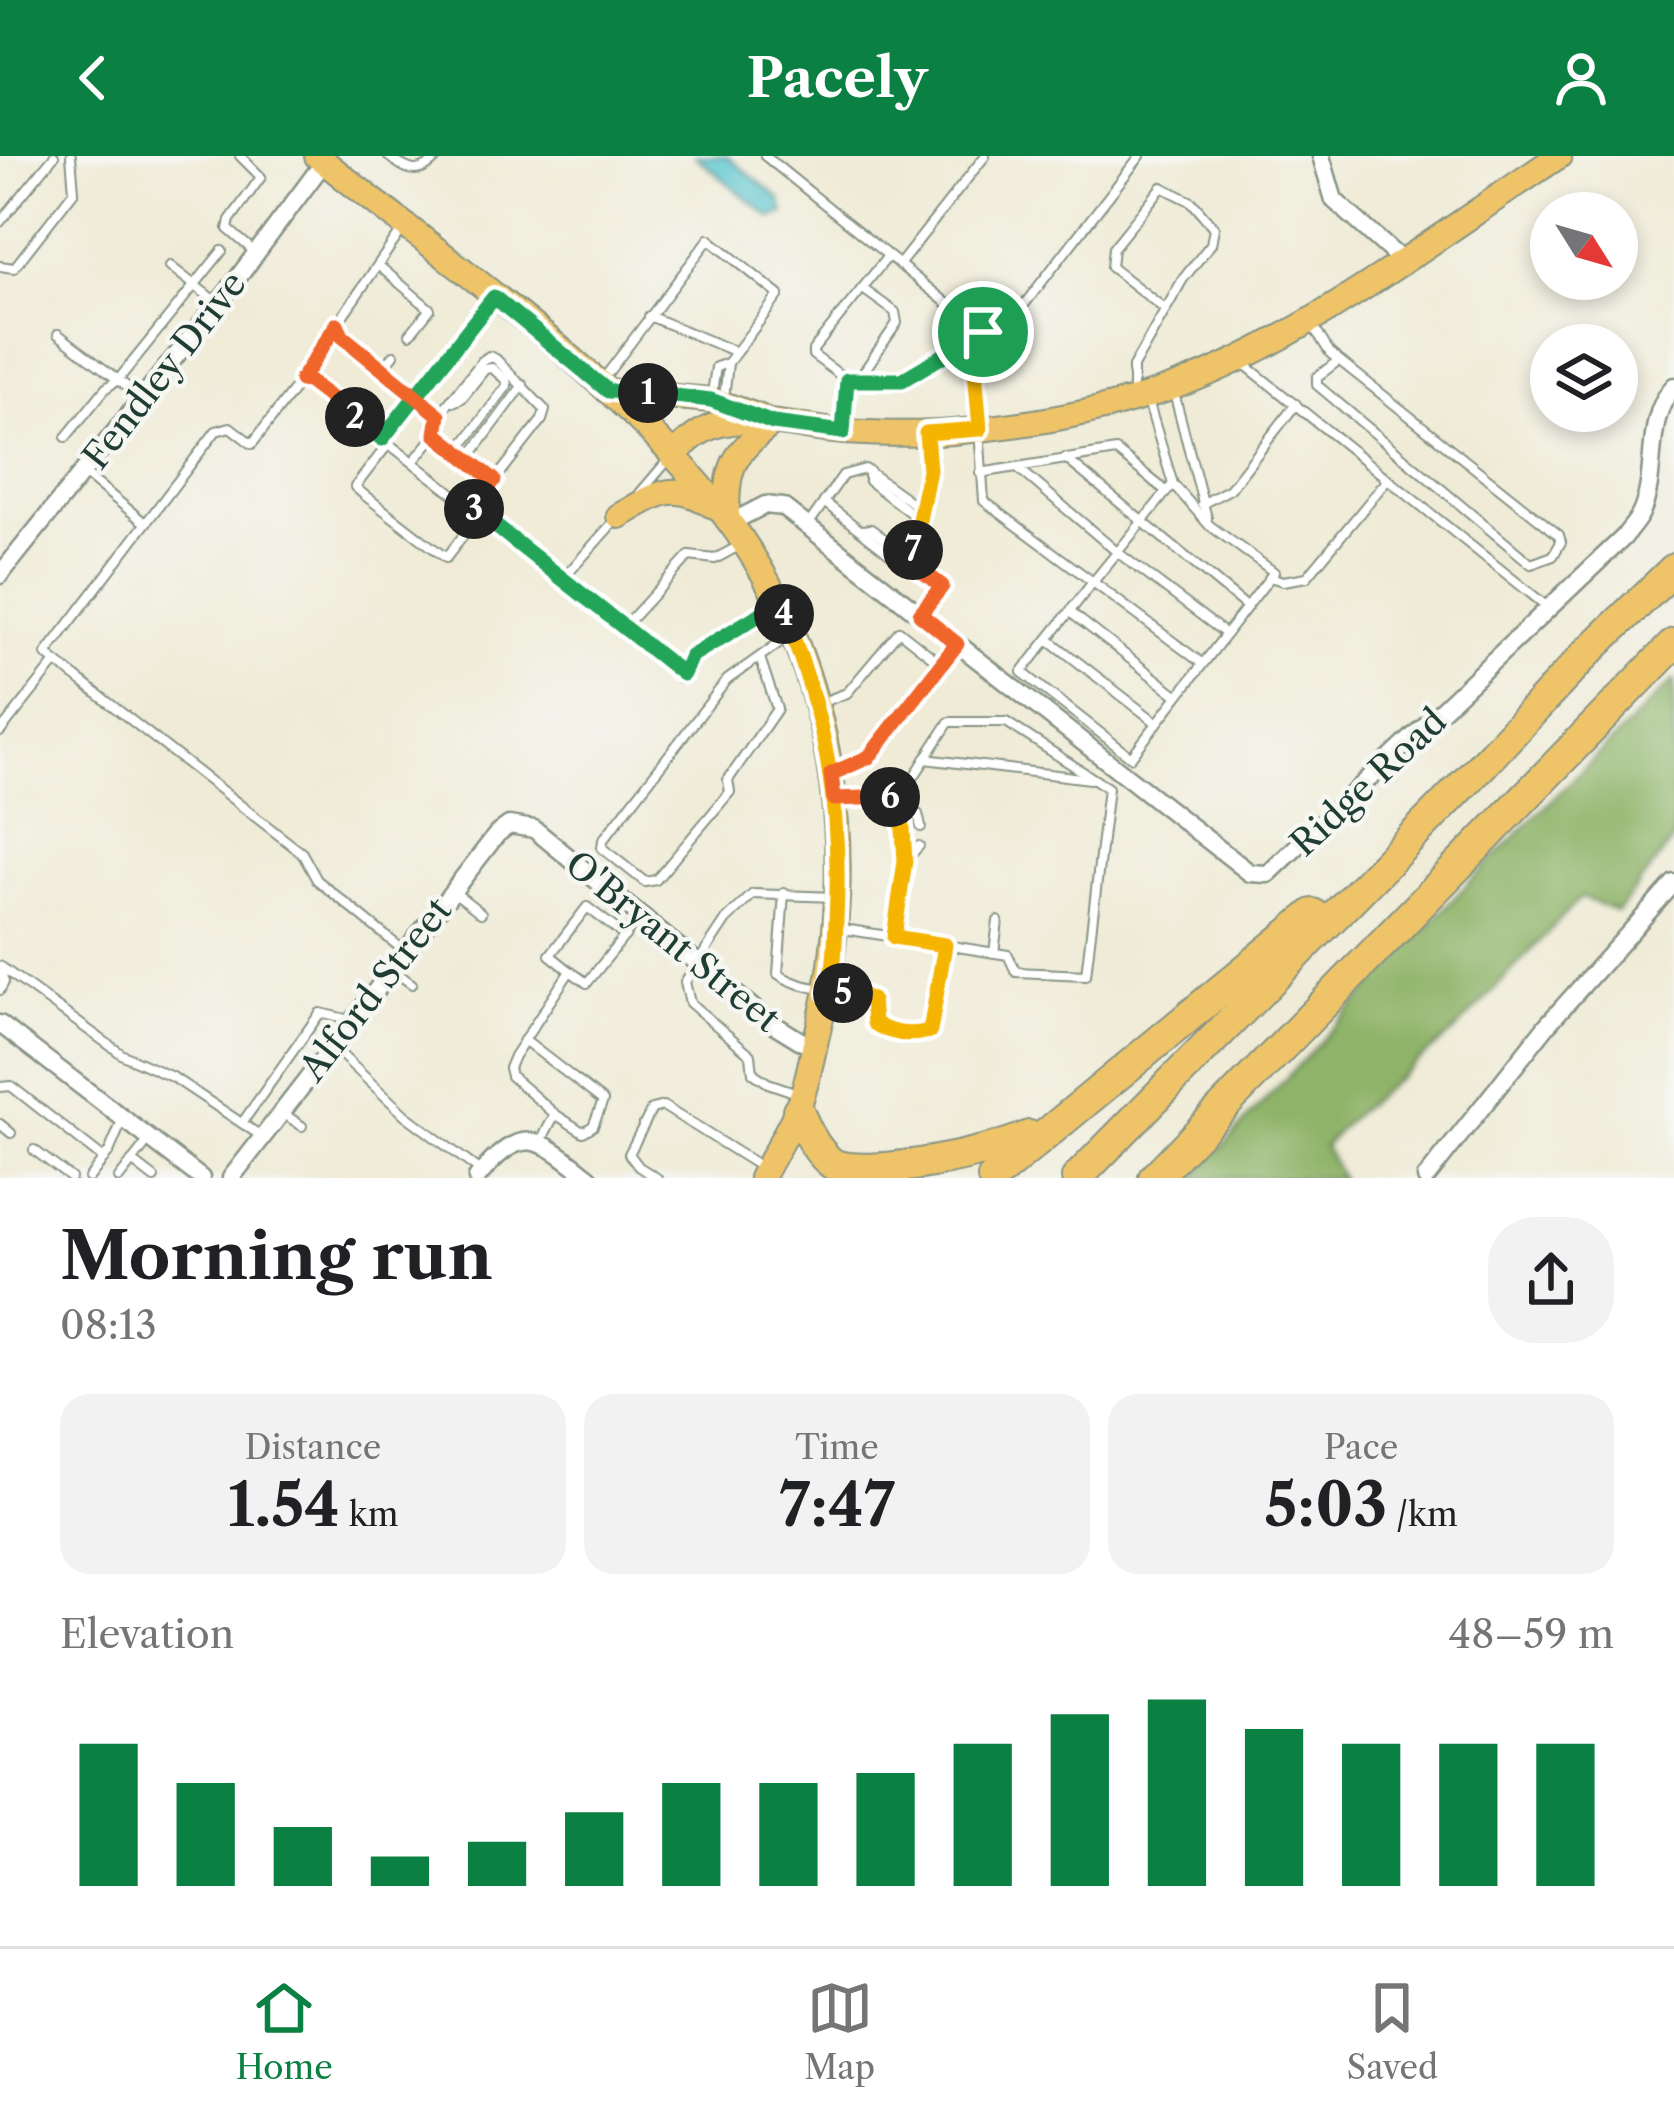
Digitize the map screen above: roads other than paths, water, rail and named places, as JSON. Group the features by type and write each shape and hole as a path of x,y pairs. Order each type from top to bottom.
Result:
{"highway":[{"path":"1076,1178 1674,569"},
{"path":"1154,1178 1674,644"},
{"path":"993,1178 1468,781"},
{"path":"799,1102 814,1143 832,1164 854,1173 880,1174 965,1161 1061,1121"}],"main road":[{"path":"672,455 717,424 926,433 1031,425 1173,387 1238,359 1309,320 1559,156"},
{"path":"321,159 604,387 672,455 733,528 779,603 817,704 832,787 837,897 828,993 814,1049 799,1102 763,1174"},
{"path":"604,387 717,401 773,423"},
{"path":"733,528 730,466 739,451 773,423"},
{"path":"619,516 660,493 679,490 701,498 733,528"}],"street":[{"path":"1321,156 1334,200 1401,260"},
{"name":"Fendley Drive","path":"0,575 218,304 321,159"},
{"name":"Ridge Road","path":"733,528 765,505 783,507 1250,873 1268,874 1624,537 1640,515 1661,403 1674,386"},
{"name":"Alford Street","path":"231,1178 390,968 508,825 534,829"},
{"name":"O'Bryant Street","path":"534,829 770,1022 814,1049"},
{"path":"1426,1178 1547,1025 1674,883"},
{"path":"2,1029 201,1178"},
{"path":"479,1175 504,1147 516,1141 540,1143 590,1178"}],"lane":[{"path":"0,222 54,156"},
{"path":"0,266 14,268 74,191 70,156"},
{"path":"240,156 261,177 228,229 256,253"},
{"path":"388,156 418,172 429,168 438,156"},
{"path":"765,156 995,342 1139,156"},
{"path":"899,266 985,156"},
{"path":"1166,310 1111,267 1109,260 1113,248 1162,187 1192,202 1214,228 1211,244 1133,367 1170,488"},
{"path":"404,951 317,880 303,854 46,654 216,431 227,427 252,444 301,380 405,224"},
{"path":"604,387 649,316 709,239 779,295 728,363 717,401"},
{"path":"66,437 222,251"},
{"path":"888,256 813,355 853,380 902,380 983,332"},
{"path":"378,265 430,309 410,334"},
{"path":"170,266 218,304"},
{"path":"843,432 853,380 897,322 895,313 863,289"},
{"path":"413,462 436,434 439,415 489,356 545,410 446,558 355,487 416,396 494,297"},
{"path":"649,316 736,352"},
{"path":"1309,320 1339,360 1559,535 1562,542 1553,556 1532,565 1317,386 1316,377 1339,360"},
{"path":"337,324 342,336 439,415"},
{"path":"983,332 974,358 984,502 1203,664"},
{"path":"58,334 142,399"},
{"path":"383,369 394,355"},
{"path":"1238,359 1551,610"},
{"path":"448,403 462,398 484,369 492,368 506,380 458,451"},
{"path":"301,380 310,382 476,511 682,677 691,656 779,603"},
{"path":"468,459 523,386"},
{"path":"1173,387 1209,525"},
{"path":"1202,504 1230,489 1296,404"},
{"path":"910,562 929,470 926,433"},
{"path":"436,434 494,480"},
{"path":"980,473 1116,451 1170,488 1209,525 1274,572 1131,757 1022,672 1170,488"},
{"path":"563,579 672,455"},
{"path":"1064,458 1247,607"},
{"path":"1017,467 1117,552 1226,634"},
{"path":"807,526 843,475 866,469 922,510"},
{"path":"860,530 871,529 901,545 916,522 868,481 869,472"},
{"path":"84,473 145,523"},
{"path":"1270,577 1283,581 1307,578 1388,479"},
{"path":"824,502 897,559 910,562 942,586 920,614"},
{"path":"624,627 689,556 716,559 733,528"},
{"path":"1070,611 1178,696"},
{"path":"817,704 847,693 899,631 941,664"},
{"path":"760,658 778,709 728,780 730,792 656,880 645,882 602,848 603,840 727,680 792,633"},
{"path":"1048,639 1157,723"},
{"path":"832,787 869,757 957,644"},
{"path":"0,732 56,662"},
{"path":"836,927 894,937 994,952 1008,955 1016,971 1086,975 1108,788 1006,722 949,722 901,802 905,861 894,937"},
{"path":"925,759 1094,779"},
{"path":"832,787 901,802 918,814 921,827"},
{"path":"905,861 919,846"},
{"path":"452,890 481,913"},
{"path":"784,893 778,974 828,993 859,994 872,1000 874,1023 883,1029 912,1036 930,1031 945,945"},
{"path":"799,1102 753,1072 751,1055 690,1004 685,982 726,920 753,894 837,897"},
{"path":"625,936 587,908 550,956 587,983 625,936 640,916"},
{"path":"994,952 998,921"},
{"path":"0,968 4,982 0,990"},
{"path":"0,968 123,1055 174,1078 261,1136"},
{"path":"390,968 412,984"},
{"path":"524,1040 602,1101 593,1126 584,1132 556,1114 511,1076 509,1068 524,1040 570,970"},
{"path":"242,1123 320,1013 350,1020"},
{"path":"331,1045 405,1115 479,1175"},
{"path":"0,1087 11,1086 104,1159"},
{"path":"657,1178 629,1154 652,1108 663,1106 763,1174"},
{"path":"280,1111 302,1126"},
{"path":"540,1143 556,1114"},
{"path":"89,1178 124,1119"},
{"path":"0,1124 11,1133"},
{"path":"119,1178 149,1138"},
{"path":"34,1150 71,1178"},
{"path":"132,1161 154,1178"}],"water":[{"path":"695,156 727,156 780,199 784,213 771,218"}]}
